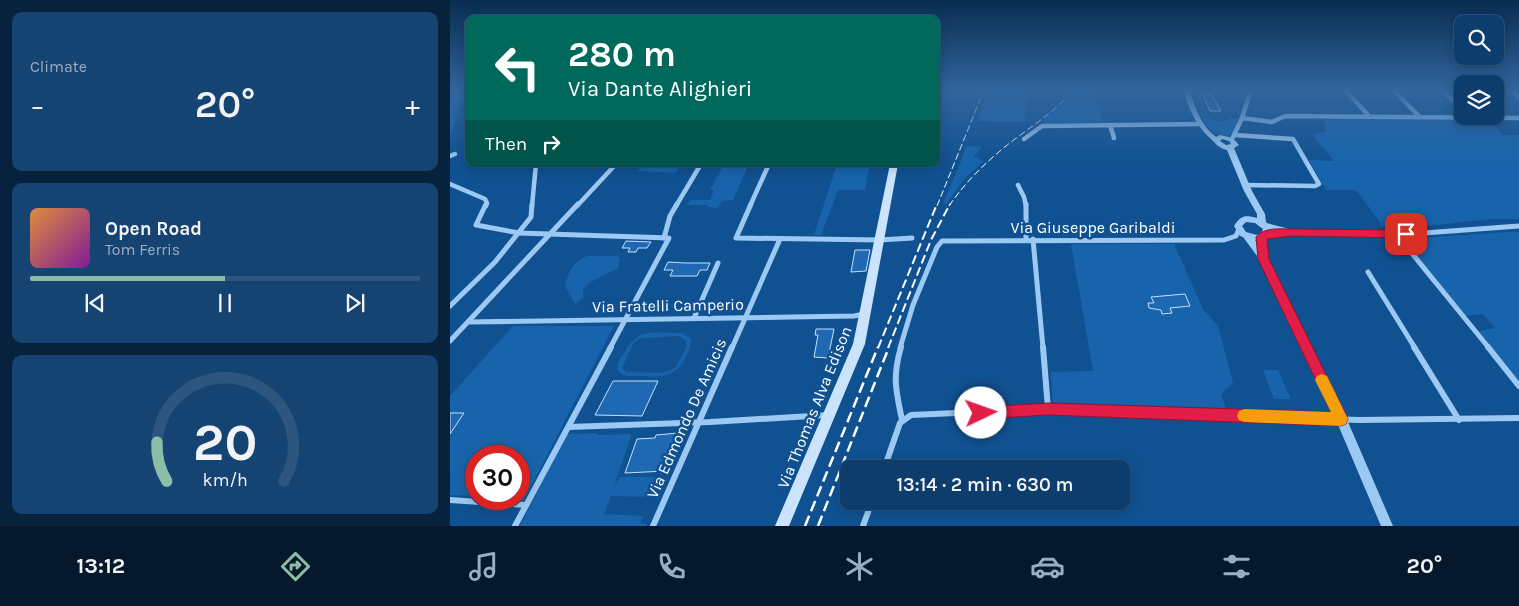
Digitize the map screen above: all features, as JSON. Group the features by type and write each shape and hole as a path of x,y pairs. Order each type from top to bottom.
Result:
{"main road":[{"name":"Via Thomas Alva Edison","path":"782,526 856,355 867,313 893,167"}],"street":[{"path":"1196,115 1205,132 1217,140 1220,145 1230,148 1235,145 1233,137 1243,115"},
{"path":"1242,118 1272,122 1285,116 1454,116"},
{"path":"1504,117 1518,117"},
{"path":"1024,139 1042,126 1200,124"},
{"path":"1110,125 1114,138"},
{"path":"1217,140 1223,137 1293,139 1319,184 1314,186 1245,185"},
{"path":"1230,148 1245,185 1261,214 1262,224 1266,229 1264,236 1264,259"},
{"path":"450,306 495,262 531,217 536,167"},
{"path":"450,341 470,322 613,167"},
{"path":"530,498 627,320 667,238 670,216 699,167"},
{"path":"769,167 736,238 880,240 912,238"},
{"path":"450,184 484,199 486,204 476,225 519,233 667,238"},
{"path":"1018,185 1022,190 1025,200 1026,239"},
{"path":"1250,219 1253,217 1255,206"},
{"path":"1292,232 1250,219 1241,220 1238,226 1264,259 1341,419 1387,526"},
{"path":"1247,236 1264,236 1292,232 1397,235 1519,226"},
{"name":"Via Giuseppe Garibaldi","path":"902,420 894,382 895,367 913,305 937,246 942,241 1026,239 1224,240 1236,236 1239,229"},
{"path":"1397,235 1519,386"},
{"name":"Via Edmondo De Amicis","path":"653,526 780,239"},
{"path":"1033,239 1048,409"},
{"path":"694,318 718,262"},
{"path":"1368,272 1459,420"},
{"name":"Via Fratelli Camperio","path":"470,322 854,316 867,313"},
{"path":"887,460 902,420 911,415 1048,409 1341,419 1459,420 1519,418"},
{"path":"569,427 831,414"},
{"path":"451,503 465,503"},
{"path":"515,526 523,510"},
{"path":"863,526 869,510"}],"shaded area":[{"path":"450,115 457,115 450,138"},
{"path":"979,115 1026,115 1026,122 977,121"},
{"path":"1049,115 1101,115 1103,122 1040,123"},
{"path":"1210,118 1217,122 1227,121 1229,118 1239,118 1234,132 1229,135 1220,135 1211,131 1203,119"},
{"path":"1335,118 1454,120 1454,125 1494,125 1503,135 1519,135 1519,219 1491,219 1399,229 1394,226 1381,227 1380,222 1356,190 1326,190 1309,160 1334,161 1312,134 1326,132 1324,120 1334,120"},
{"path":"967,146 982,147 974,156 984,161 965,178 946,204 943,204"},
{"path":"641,167 679,167 676,173 638,171"},
{"path":"722,167 748,167 733,200 722,201 718,208 707,207 707,205 687,205 690,200 710,200 714,190 710,190"},
{"path":"836,167 869,167 865,190 838,190 821,235 814,235"},
{"path":"1519,232 1519,380 1479,331 1495,328 1483,314 1466,316 1403,239"},
{"path":"1071,244 1174,244 1203,309 1218,326 1233,383 1221,394 1226,408 1053,403 1051,372 1093,371"},
{"path":"587,256 618,256 620,260 618,268 589,283 583,290 583,298 575,304 565,286 566,281 575,264"},
{"path":"513,326 614,326 530,488 530,445 465,445 465,496 450,495 450,435 463,413 450,413 450,396"},
{"path":"655,332 682,333 690,338 689,350 678,369 668,375 631,376 618,371 620,359 635,338","holes":["679,336 686,341 687,346 676,367 671,370 662,373 627,372 622,368 634,342 641,338"]},
{"path":"1263,370 1278,370 1291,399 1274,399"},
{"path":"566,434 632,434 613,489 619,477 663,477 655,497 611,496 604,514 643,516 640,523 647,524 646,526 520,526 528,510 530,510 530,506"}],"building":[{"path":"626,241 651,242 647,248 638,248 636,252 628,252 630,248 622,248"},
{"path":"855,250 870,250 866,271 851,272"},
{"path":"668,262 710,263 707,270 700,270 697,276 670,276 673,270 664,270"},
{"path":"1185,294 1190,306 1170,308 1172,313 1162,314 1161,310 1149,308 1148,303 1154,303 1151,297"},
{"path":"816,329 834,329 828,358 814,357 818,335 815,335"},
{"path":"613,381 658,381 642,416 595,415"},
{"path":"450,413 464,413 450,434"},
{"path":"678,433 666,471 625,473 637,439 655,438 656,435"}],"railway":[{"path":"937,206 974,115"},
{"path":"949,206 962,188 985,164 1046,115"},
{"path":"878,348 937,204"},
{"path":"888,348 931,240 950,204"},
{"path":"805,526 878,347"},
{"path":"818,526 889,347"}],"slow traffic":[{"path":"1244,416 1341,419 1322,380"}],"route":[{"path":"981,413 1048,409 1341,419 1264,259 1261,237 1266,234 1292,232 1406,234"}]}
